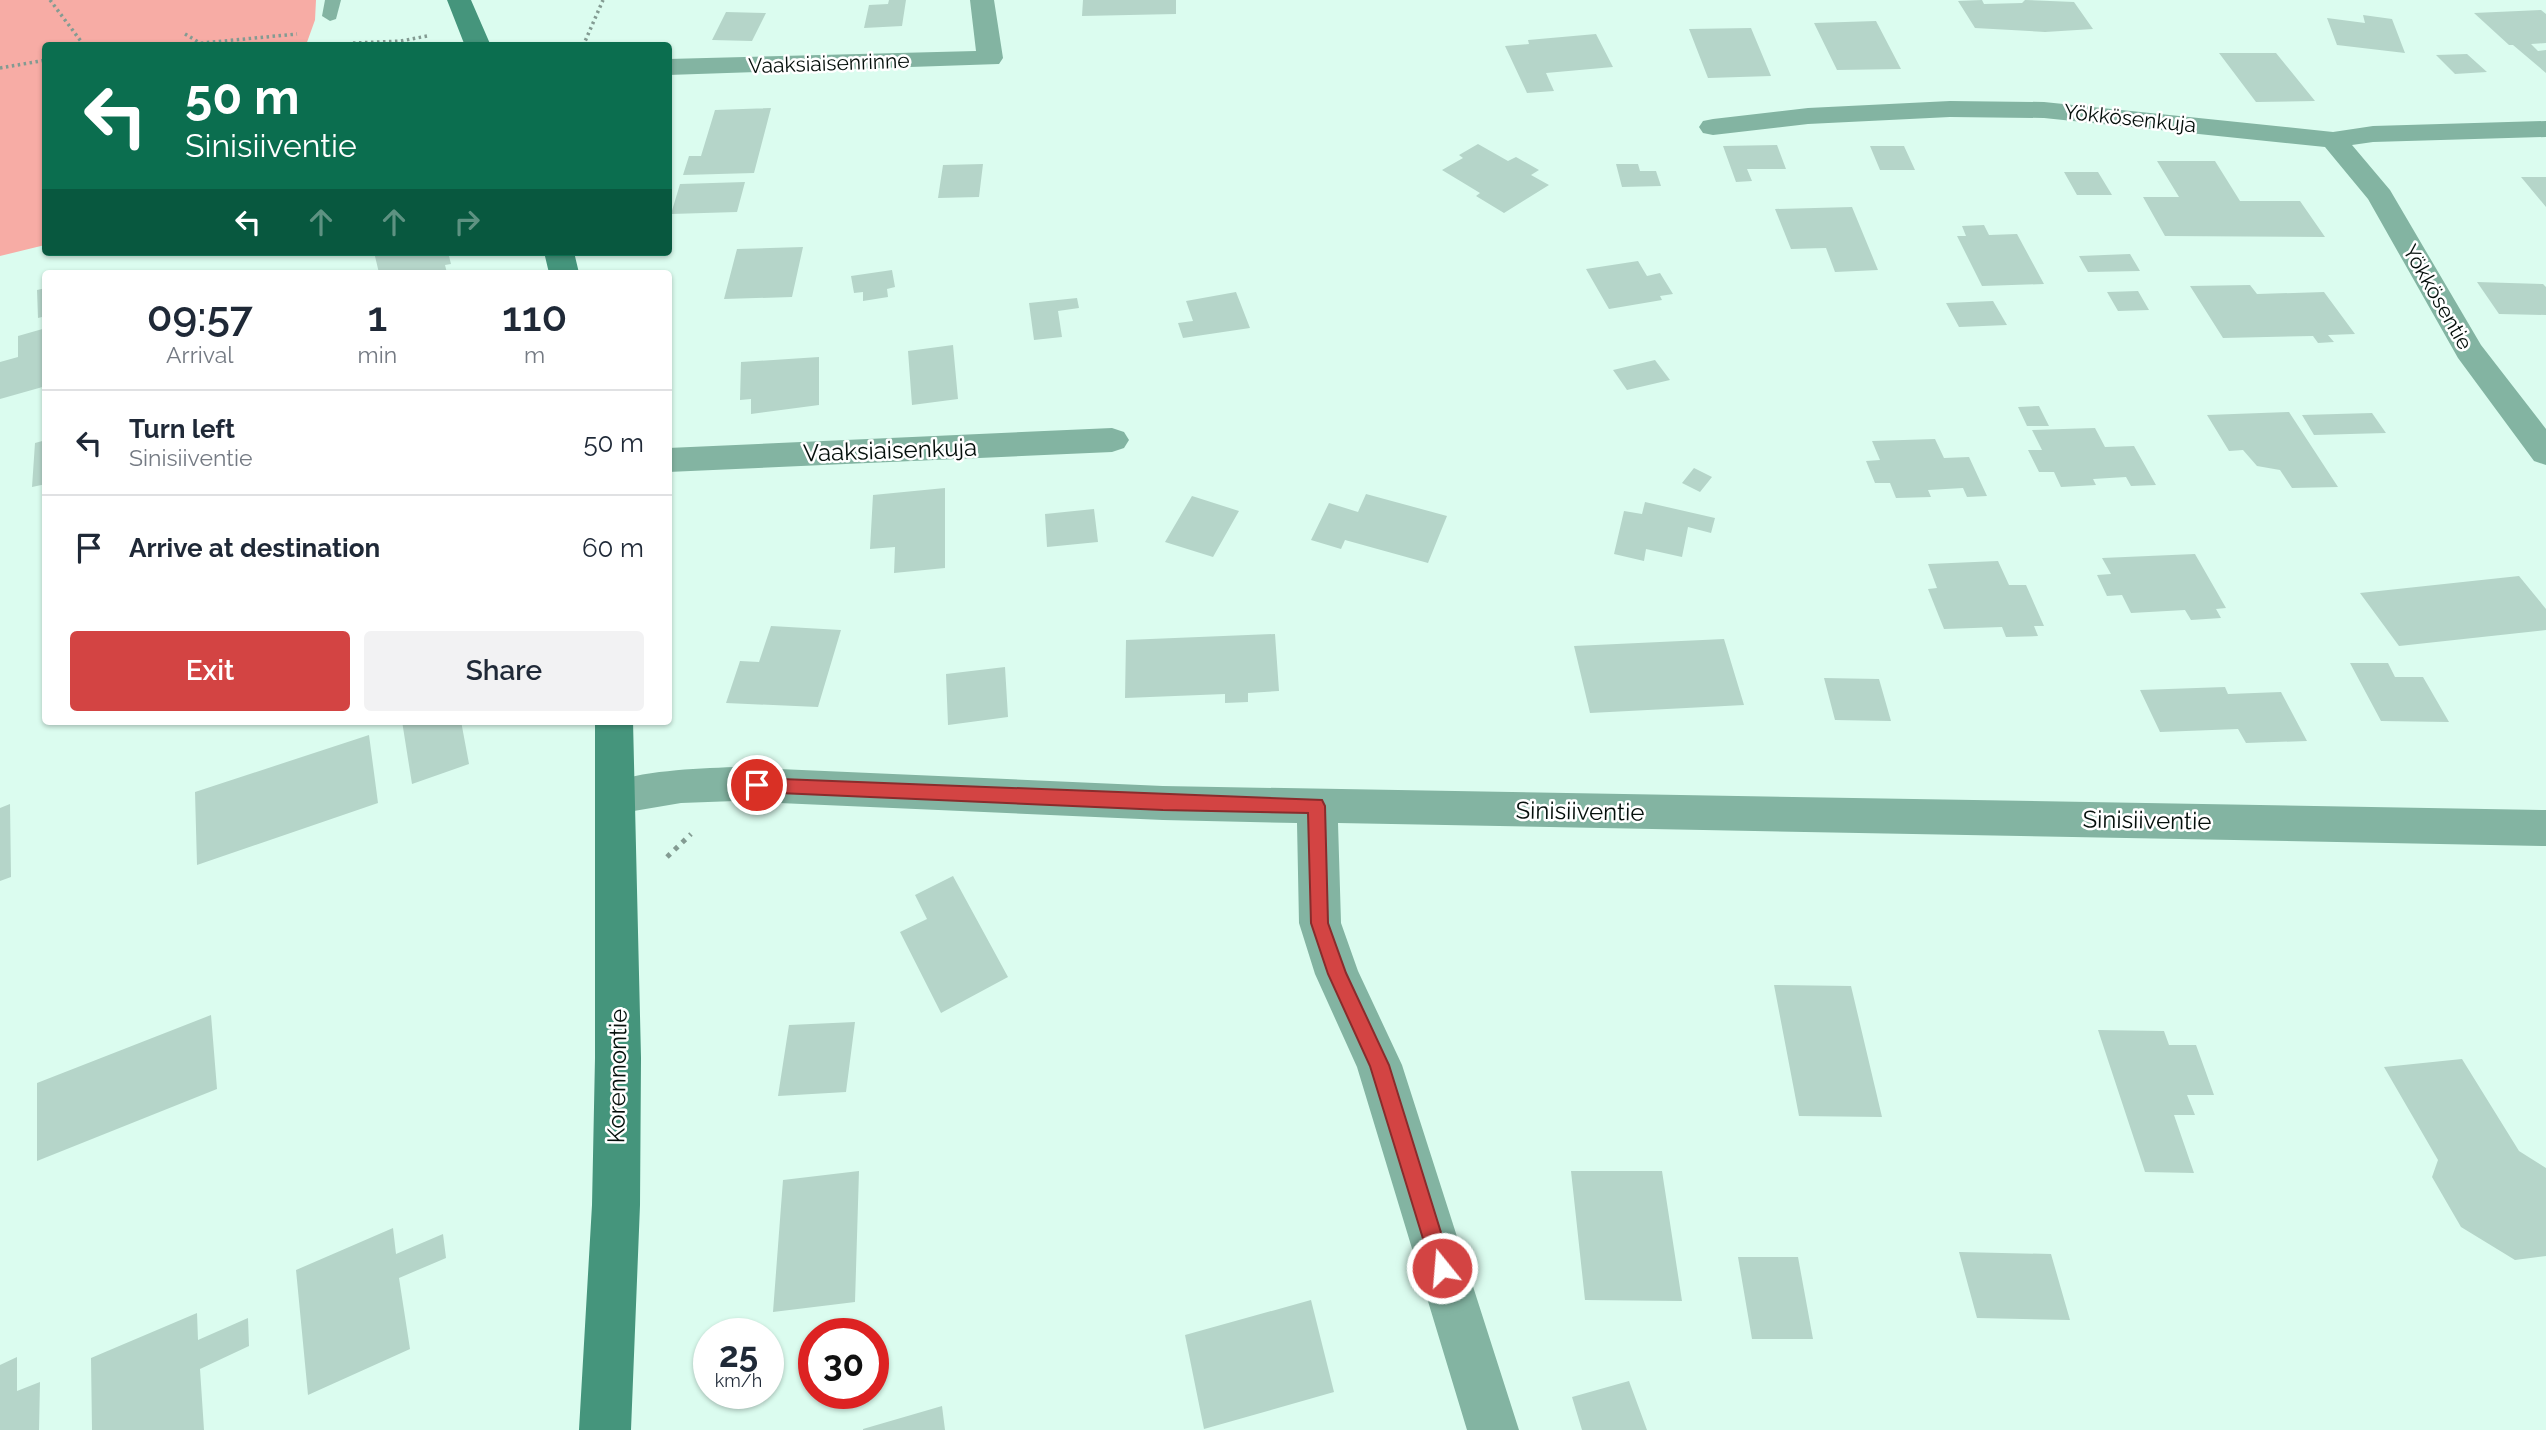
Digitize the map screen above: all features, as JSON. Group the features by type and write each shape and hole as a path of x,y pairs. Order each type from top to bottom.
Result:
{"street":[{"path":"461,0 473,36"},
{"name":"Vaaksiaisenrinne","path":"672,67 990,58 982,0"},
{"name":"Yökkösenkuja","path":"1713,127 1821,116 1950,109 2044,110 2333,140 2374,134 2546,129"},
{"name":"Yökkösentie","path":"2333,140 2380,197 2469,352 2546,453"},
{"name":"Vaaksiaisenkuja","path":"672,460 1112,440"},
{"name":"Korennontie","path":"605,1430 616,1205 618,965 614,725"},
{"name":"Sinisiiventie","path":"616,796 681,786 735,784 1163,803 2546,828"},
{"path":"1317,806 1320,923 1337,974 1379,1065 1493,1430"}],"path":[{"path":"50,0 82,42"},
{"path":"585,42 603,0"},
{"path":"185,34 198,42"},
{"path":"221,42 302,34"},
{"path":"387,42 473,36"},
{"path":"0,68 42,61"}],"shaded area":[{"path":"0,0 316,0 315,20 307,42 42,42 42,246 0,256"}],"building":[{"path":"889,0 906,0 902,26 864,28 869,5 888,4"},
{"path":"1083,0 1176,0 1176,14 1082,16"},
{"path":"1982,0 1984,4 2022,3 2025,0 2074,2 2093,29 2045,32 1975,28 1958,1"},
{"path":"2541,10 2546,14 2546,43 2531,44 2538,51 2546,50 2546,73 2513,45 2509,45 2474,13"},
{"path":"726,12 766,13 752,41 712,40"},
{"path":"2363,15 2392,19 2405,53 2337,45 2327,18 2365,23"},
{"path":"1876,21 1901,69 1837,70 1814,23"},
{"path":"1751,28 1771,76 1708,78 1689,29"},
{"path":"1596,34 1613,67 1546,73 1554,91 1527,93 1505,46 1529,44 1528,40"},
{"path":"2219,53 2276,53 2315,101 2256,102"},
{"path":"2467,54 2487,72 2455,74 2436,55"},
{"path":"771,108 754,173 683,175 689,156 701,156 715,110"},
{"path":"1478,144 1508,161 1516,157 1539,170 1531,175 1549,185 1504,213 1476,196 1480,193 1442,170 1463,158 1459,155"},
{"path":"1777,145 1786,169 1747,169 1752,181 1736,182 1723,146"},
{"path":"1870,146 1904,146 1915,170 1880,170"},
{"path":"2157,161 2215,161 2240,201 2300,201 2325,237 2165,236 2143,197 2179,197"},
{"path":"983,164 979,197 938,198 943,165"},
{"path":"1616,164 1638,164 1640,171 1656,171 1661,186 1622,187"},
{"path":"2064,172 2098,172 2112,195 2077,195"},
{"path":"2521,177 2546,177 2546,207"},
{"path":"745,182 737,212 672,214 680,184"},
{"path":"1852,207 1878,270 1835,272 1826,248 1791,249 1775,209"},
{"path":"1984,225 1989,235 2017,234 2044,284 1982,286 1957,236 1966,236 1962,226"},
{"path":"803,247 792,297 724,299 737,249"},
{"path":"2130,254 2140,271 2088,272 2079,256"},
{"path":"375,256 449,256 451,264 445,265 446,270 378,270"},
{"path":"1638,261 1647,276 1660,273 1673,294 1660,296 1662,300 1609,309 1586,269"},
{"path":"892,270 895,287 887,289 888,297 863,301 863,292 854,293 851,276"},
{"path":"2477,282 2543,284 2546,287 2546,315 2499,314"},
{"path":"2250,285 2257,294 2324,292 2355,334 2328,335 2334,342 2318,343 2313,336 2223,338 2190,286"},
{"path":"42,289 42,317 38,318 37,290"},
{"path":"2138,291 2149,310 2118,311 2107,292"},
{"path":"1236,292 1250,328 1183,338 1178,323 1193,321 1186,301"},
{"path":"1077,298 1079,308 1058,311 1062,337 1034,340 1029,303"},
{"path":"1993,301 2007,325 1959,327 1946,303"},
{"path":"42,329 42,387 0,399 0,362 18,357 18,336"},
{"path":"953,345 958,399 912,405 908,351"},
{"path":"819,357 819,405 751,414 751,399 740,400 741,362"},
{"path":"1655,360 1670,380 1627,390 1613,370"},
{"path":"2039,406 2049,426 2027,426 2018,407"},
{"path":"2289,412 2338,487 2292,488 2280,470 2257,466 2243,450 2229,451 2207,415"},
{"path":"2372,413 2386,433 2314,435 2302,415"},
{"path":"2095,428 2105,447 2134,446 2156,485 2131,486 2126,477 2093,479 2096,485 2061,487 2054,472 2039,472 2028,450 2042,450 2032,430"},
{"path":"1935,439 1944,458 1969,457 1987,496 1967,497 1963,488 1928,490 1931,497 1896,498 1890,483 1875,483 1866,461 1880,460 1872,441"},
{"path":"42,441 42,485 32,487 35,443"},
{"path":"1694,468 1712,477 1700,492 1682,483"},
{"path":"945,488 945,568 894,573 895,547 870,549 873,495"},
{"path":"1366,494 1447,516 1428,563 1345,540 1341,549 1311,540 1329,503 1358,512"},
{"path":"1192,496 1239,511 1213,557 1165,542"},
{"path":"1645,502 1715,518 1711,533 1688,527 1682,557 1646,549 1644,561 1614,554 1624,511 1642,514"},
{"path":"1094,509 1098,542 1047,547 1045,514"},
{"path":"2195,554 2226,608 2216,609 2221,618 2191,620 2185,610 2131,613 2122,595 2107,596 2097,575 2111,574 2102,558"},
{"path":"1998,561 2009,585 2026,585 2044,626 2034,626 2038,636 2006,637 2002,627 1944,629 1928,589 1937,588 1928,564"},
{"path":"2519,576 2546,609 2546,630 2399,646 2360,593"},
{"path":"771,626 841,630 818,707 726,703 740,661 759,662"},
{"path":"1275,634 1279,691 1248,693 1248,702 1225,703 1225,694 1125,698 1126,640"},
{"path":"1724,639 1744,705 1590,713 1574,646"},
{"path":"2350,663 2388,663 2395,677 2423,677 2449,722 2381,721"},
{"path":"1005,667 1008,717 948,725 946,674"},
{"path":"1824,678 1879,679 1891,721 1835,720"},
{"path":"2225,687 2228,694 2281,692 2307,741 2246,743 2238,729 2160,732 2140,690"},
{"path":"403,725 462,725 469,764 412,784"},
{"path":"369,735 378,803 197,865 195,792"},
{"path":"10,804 11,877 0,881 0,808"},
{"path":"953,876 1008,977 941,1013 900,932 927,919 915,895"},
{"path":"1774,985 1851,986 1882,1117 1799,1116"},
{"path":"211,1015 217,1089 37,1161 37,1083"},
{"path":"855,1022 846,1092 778,1096 789,1025"},
{"path":"2098,1030 2164,1031 2169,1045 2196,1045 2214,1095 2187,1095 2195,1115 2174,1115 2194,1173 2145,1172"},
{"path":"2462,1059 2519,1151 2546,1168 2546,1256 2515,1260 2461,1227 2432,1177 2438,1160 2384,1067"},
{"path":"859,1171 855,1302 773,1312 783,1180"},
{"path":"1571,1171 1662,1171 1682,1301 1585,1300"},
{"path":"393,1228 396,1254 443,1234 446,1258 399,1278 410,1349 308,1395 296,1270"},
{"path":"1959,1252 2051,1254 2070,1320 1977,1318"},
{"path":"1738,1257 1798,1257 1813,1339 1752,1339"},
{"path":"1311,1300 1334,1392 1204,1429 1185,1335"},
{"path":"197,1313 198,1340 248,1318 249,1346 200,1369 204,1430 92,1430 91,1358"},
{"path":"17,1357 17,1391 40,1382 39,1430 0,1430 0,1365"},
{"path":"1629,1381 1647,1430 1582,1430 1572,1397"},
{"path":"942,1406 945,1430 863,1430 863,1429"}],"route":[{"path":"757,785 1163,803 1317,806 1320,923 1337,974 1379,1065 1442,1268"}]}
